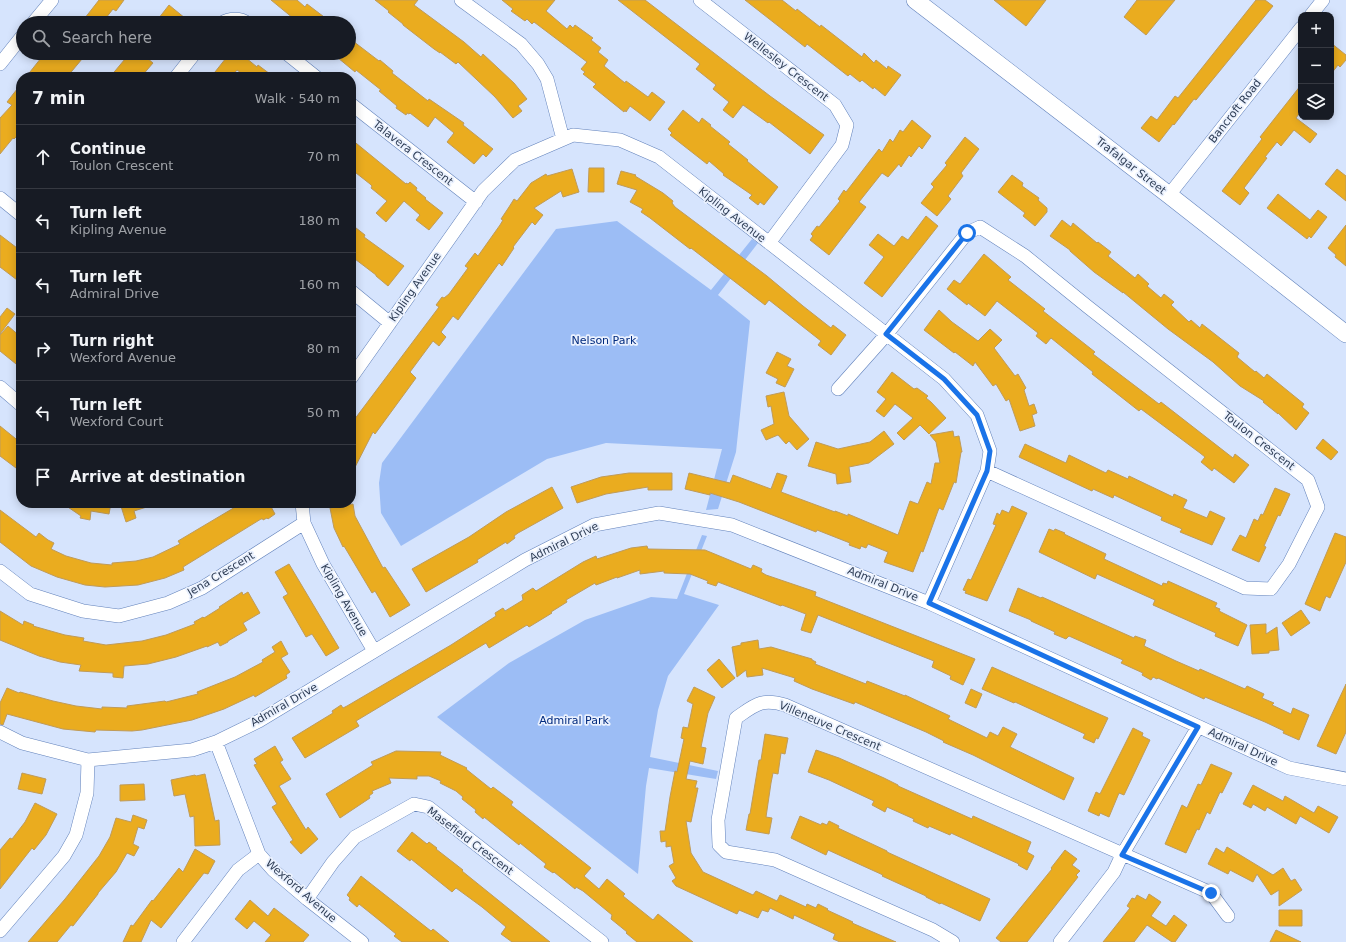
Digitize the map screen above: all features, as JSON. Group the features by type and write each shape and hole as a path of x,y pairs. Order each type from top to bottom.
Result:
{"main road":[{"name":"Trafalgar Street","path":"915,0 1169,195 1346,334"}],"street":[{"path":"39,16 52,0"},
{"path":"461,0 521,44 538,64 547,79 563,140"},
{"name":"Wellesley Crescent","path":"700,0 835,105 847,125 842,145 769,243"},
{"path":"1313,12 1323,0"},
{"name":"Bancroft Road","path":"1169,195 1298,32"},
{"path":"0,64 16,44"},
{"path":"180,72 189,60"},
{"path":"295,60 310,72"},
{"name":"Talavera Crescent","path":"356,108 476,202"},
{"name":"Kipling Avenue","path":"356,371 483,190 515,160 573,135 620,140 659,157 944,379 977,415 990,451 987,471 929,603"},
{"path":"0,198 16,211"},
{"name":"Toulon Crescent","path":"886,334 967,233 980,227 1025,256 1308,480 1318,507 1289,564 1271,589 1245,588 987,471"},
{"path":"356,296 390,323"},
{"path":"838,389 886,334"},
{"path":"0,388 16,401"},
{"name":"Kipling Avenue","path":"302,508 304,523 323,564 374,651"},
{"name":"Admiral Drive","path":"0,732 22,743 88,760 192,750 216,742 259,720 525,560 594,525 659,514 732,525 929,603 1289,768 1346,779"},
{"name":"Jena Crescent","path":"0,570 30,594 82,611 119,616 168,603 202,588 304,523"},
{"name":"Villeneuve Crescent","path":"953,942 933,930 775,860 726,852 719,845 718,820 736,718 757,704 772,702 785,705 1211,893 1228,916"},
{"path":"1060,942 1114,872 1122,855 1198,727"},
{"name":"Wexford Avenue","path":"216,742 259,854 273,870 362,942"},
{"path":"0,931 64,856 76,835 87,792 88,760"},
{"name":"Masefield Crescent","path":"307,899 334,862 355,837 414,804 428,807 602,942"},
{"path":"182,942 238,870 259,854"}],"green space":[{"name":"Nelson Park","path":"617,221 711,290 752,239 758,243 718,295 750,321 736,452 718,509 706,510 722,449 606,443 547,459 401,546 381,513 379,483 382,463 556,229"},
{"name":"Admiral Park","path":"702,535 707,536 684,594 719,605 668,676 658,710 650,757 718,771 716,779 649,768 638,874 437,717 509,663 585,620 651,597 677,599"}],"building":[{"path":"99,0 124,0 116,11 113,9 108,16 86,16"},
{"path":"271,0 297,0 305,7 307,4 323,16 290,16"},
{"path":"375,0 418,0 414,5 464,42 481,57 483,54 514,83 527,99 518,106 522,111 513,118 495,97 458,62 456,64 434,49 403,25"},
{"path":"502,0 555,0 546,11 567,29 570,25 573,28 575,25 593,38 591,40 601,48 598,52 608,60 604,66 625,83 626,81 648,97 652,92 665,102 650,121 630,106 626,112 625,110 624,112 593,87 596,84 583,74 585,72 581,69 587,62 534,22 532,24 527,19 525,21 511,11 513,9"},
{"path":"618,0 645,0 770,96 824,135 810,154 769,122 768,123 743,105 733,118 723,110 729,102 713,89 716,85 696,69 700,64"},
{"path":"745,0 782,0 796,11 797,9 820,27 821,25 862,57 864,53 874,63 876,60 887,69 888,66 901,75 885,96 862,80 860,82 850,74 848,76 807,44 805,47"},
{"path":"994,0 1046,0 1026,26"},
{"path":"1137,0 1175,0 1146,35 1124,17"},
{"path":"1256,0 1265,0 1273,6 1196,100 1194,99 1159,142 1141,128 1151,116 1157,120 1175,96 1178,98"},
{"path":"169,5 182,16 160,16"},
{"path":"356,43 379,61 380,60 393,71 392,73 428,101 429,99 464,123 463,125 493,149 486,157 483,154 474,164 447,142 454,133 435,117 428,127 410,113 407,113 406,115 396,108 397,106 379,91 381,90 356,70 355,72 340,60 356,60"},
{"path":"1334,45 1346,55 1346,60 1340,67 1338,65 1334,70"},
{"path":"39,60 81,60 71,72 30,72"},
{"path":"124,60 149,60 153,63 145,72 114,72"},
{"path":"224,60 248,60 257,67 258,65 267,72 240,72 237,70 235,72 215,72"},
{"path":"1298,89 1298,115 1296,118 1317,134 1310,143 1294,130 1281,146 1277,142 1265,157 1267,158 1244,188 1249,193 1240,205 1222,191 1262,139 1260,137"},
{"path":"16,90 16,137 14,139 13,138 0,154 0,118 12,105 7,102"},
{"path":"683,110 699,123 702,118 711,125 710,126 730,142 728,144 778,187 764,205 760,202 758,205 749,198 752,195 723,175 724,174 709,161 707,164 670,135 672,133 668,129"},
{"path":"912,120 931,136 922,149 919,146 911,157 909,155 901,167 899,164 888,177 882,173 859,202 866,207 829,255 810,240 813,236 811,234 817,226 819,227 840,201 838,199 844,190 846,192 879,149 882,152 890,139 893,142 900,130 903,132"},
{"path":"965,137 979,149 961,173 963,176 948,196 951,199 937,216 921,203 934,187 931,184 947,165 945,163"},
{"path":"356,143 406,184 410,182 417,188 416,190 426,198 425,199 443,213 429,230 416,220 420,215 404,201 386,222 376,213 387,201 371,188 372,186 356,173"},
{"path":"589,168 604,168 604,192 588,192"},
{"path":"572,169 579,192 563,197 561,191 534,208 543,215 535,225 532,222 513,247 514,248 502,266 499,263 458,320 453,316 441,332 446,337 439,346 433,341 410,372 416,378 375,434 373,432 356,465 356,417 439,307 436,305 442,297 444,298 449,294 468,268 465,266 475,253 478,256 500,225 503,220 501,219 514,199 517,201 531,183 546,174 547,176"},
{"path":"1337,169 1346,176 1346,201 1325,184"},
{"path":"621,171 636,175 635,176 663,193 673,201 672,203 675,207 767,276 831,328 833,325 846,335 831,355 818,345 821,341 769,300 765,305 641,212 643,209 630,202 637,190 617,184"},
{"path":"1012,175 1023,183 1022,186 1039,198 1038,200 1047,208 1047,212 1035,226 1023,216 1025,213 998,192"},
{"path":"1278,194 1310,220 1318,210 1327,217 1311,238 1309,236 1307,239 1267,208"},
{"path":"926,216 938,226 882,297 864,283 884,257 869,245 878,234 894,246 902,236 908,240"},
{"path":"1062,220 1071,227 1073,223 1097,243 1098,242 1111,252 1108,256 1135,278 1138,274 1149,284 1147,286 1161,298 1164,294 1174,302 1171,305 1189,322 1191,320 1200,328 1202,324 1239,353 1237,357 1255,372 1256,371 1264,378 1267,374 1304,404 1302,407 1309,413 1296,430 1278,413 1263,402 1264,401 1240,386 1213,362 1168,329 1123,292 1094,272 1070,250 1050,236"},
{"path":"1346,225 1346,266 1335,257 1336,255 1328,248"},
{"path":"356,228 365,235 364,237 404,266 388,286 356,260"},
{"path":"0,235 16,247 16,279 0,267"},
{"path":"984,254 1011,277 1008,280 1045,309 1043,311 1095,352 1093,354 1159,404 1161,402 1233,458 1235,454 1249,465 1234,483 1214,468 1212,471 1201,462 1205,457 1141,409 1139,411 1092,374 1093,372 1051,338 1046,344 1036,336 1038,333 997,301 985,316 968,303 967,305 947,289 954,280 960,284"},
{"path":"7,308 15,314 0,334 0,317"},
{"path":"939,310 952,322 978,341 990,329 1002,340 994,348 1015,376 1018,374 1026,388 1024,390 1029,406 1034,404 1037,413 1032,415 1035,426 1020,431 1009,399 1006,401 996,384 993,386 975,362 973,366 924,330"},
{"path":"8,326 16,333 16,364 0,351 0,335"},
{"path":"777,352 791,359 787,366 794,369 785,387 776,383 778,379 766,373"},
{"path":"892,372 914,389 917,388 928,396 926,398 946,418 929,434 920,425 904,440 897,433 913,418 895,404 884,417 876,411 886,399 877,392"},
{"path":"784,392 789,416 809,439 797,450 789,441 786,444 778,435 766,440 761,430 774,424 771,406 768,407 766,396"},
{"path":"0,426 16,439 16,468 0,456"},
{"path":"884,431 894,444 869,463 849,467 851,482 837,484 836,474 808,466 816,442 838,449 870,442"},
{"path":"953,431 954,437 959,436 962,452 956,483 954,482 943,510 939,508 923,552 921,551 913,572 884,562 888,552 868,544 866,548 861,546 860,549 849,545 850,543 817,530 816,532 739,502 710,493 710,495 685,489 689,473 730,483 733,475 771,489 777,473 787,476 781,492 835,512 848,516 848,514 898,535 910,501 918,504 927,482 931,484 935,463 940,463 936,442 930,435"},
{"path":"1323,439 1338,452 1331,460 1316,448"},
{"path":"1025,444 1066,463 1069,455 1106,473 1108,470 1128,479 1129,476 1173,497 1174,494 1187,500 1183,508 1207,518 1210,511 1225,518 1212,545 1180,532 1182,529 1161,520 1162,517 1114,495 1113,498 1093,489 1092,491 1019,457"},
{"path":"629,473 672,473 672,490 648,490 648,487 606,494 577,503 571,487 601,477"},
{"path":"552,487 563,508 518,533 514,536 515,538 507,544 506,542 477,560 478,562 426,592 412,569 469,537 506,512"},
{"path":"1275,488 1290,494 1280,516 1278,515 1264,546 1266,547 1259,562 1232,550 1240,535 1246,538 1254,519 1258,521 1261,514 1263,515"},
{"path":"1012,506 1027,513 987,601 965,593 966,591 963,590 968,579 971,580 996,525 993,524 997,513 1000,515 1002,510 1009,513"},
{"path":"69,508 110,508 109,514 91,511 90,520 80,518 81,516"},
{"path":"122,508 144,508 134,511 136,518 126,522"},
{"path":"234,508 272,508 275,514 268,519 261,519 183,567 184,570 165,578 138,585 105,587 85,585 57,577 31,566 0,542 0,510 36,537 39,533 54,543 51,549 66,556 91,563 112,565 112,563 136,561 153,557 180,544 178,541"},
{"path":"330,508 354,508 355,516 383,568 385,567 410,605 390,617 375,591 372,593 344,546 343,547 334,528"},
{"path":"1049,529 1054,531 1055,529 1065,533 1064,534 1106,554 1104,559 1162,586 1163,583 1167,584 1168,581 1217,603 1215,607 1220,609 1219,611 1247,625 1238,646 1215,636 1216,633 1153,605 1155,600 1097,574 1095,579 1039,552"},
{"path":"1335,533 1346,537 1346,562 1330,598 1326,596 1320,611 1305,604"},
{"path":"647,546 648,549 705,550 751,569 753,565 762,569 761,572 766,575 816,592 815,596 975,659 963,685 950,679 951,676 932,667 934,661 818,615 811,633 801,630 806,614 782,605 781,606 718,582 716,586 707,583 708,581 690,574 664,573 664,571 640,574 640,570 596,585 595,583 566,600 567,602 551,612 552,613 529,627 527,625 489,648 486,643 356,721 359,726 305,758 292,738 333,713 332,711 341,705 343,708 347,706 451,645 496,616 495,613 503,608 505,611 523,600 522,595 533,588 536,591 583,562 596,556 597,559 631,548"},
{"path":"289,564 339,648 326,656 312,634 306,637 283,597 288,594 275,572"},
{"path":"1018,588 1041,598 1042,597 1134,638 1135,636 1146,640 1144,646 1199,671 1200,669 1245,689 1247,686 1264,694 1262,698 1274,703 1272,705 1291,714 1293,708 1309,715 1299,740 1283,733 1284,731 1265,722 1205,697 1204,699 1158,678 1153,677 1151,680 1142,675 1143,673 1121,663 1123,660 1069,636 1066,639 1054,634 1055,632 1009,611"},
{"path":"242,592 243,595 248,592 260,613 243,623 247,630 220,646 218,642 176,657 148,664 124,666 123,678 113,677 113,673 79,671 81,665 60,662 39,656 0,640 0,611 23,625 24,621 34,625 33,626 65,635 84,638 83,641 106,645 142,641 166,635 195,624 194,622 203,617 204,618 220,608 219,607"},
{"path":"1301,610 1310,623 1291,636 1282,623"},
{"path":"1266,624 1266,634 1277,627 1279,650 1269,651 1269,653 1252,654 1250,625"},
{"path":"758,640 759,649 771,647 812,659 816,662 815,664 866,684 867,681 905,695 950,716 948,719 987,738 990,732 998,736 1003,727 1017,734 1010,747 1074,778 1064,800 973,755 943,742 944,741 926,732 855,702 854,704 812,689 794,681 795,678 762,668 763,675 747,677 746,670 737,677 732,647 741,645 741,643"},
{"path":"281,641 288,654 281,658 290,672 286,675 287,678 255,697 254,695 224,709 192,720 142,730 96,730 95,732 63,729 7,714 3,725 0,724 0,703 7,688 19,693 20,692 53,701 76,706 102,709 102,707 127,708 127,706 166,702 198,694 197,692 235,677 263,662 262,660 275,652 272,647"},
{"path":"719,659 735,678 722,688 707,670"},
{"path":"992,667 1108,718 1098,739 1096,738 1094,743 1083,738 1085,734 1015,702 1014,703 982,689"},
{"path":"1346,684 1346,732 1336,754 1317,746"},
{"path":"694,687 715,697 708,713 701,747 706,748 703,764 690,761 686,779 697,781 695,788 698,788 691,822 686,821 691,853 703,872 753,895 756,891 777,901 780,895 806,907 807,904 816,908 818,904 828,909 827,910 853,922 852,923 896,942 840,942 833,939 835,934 794,915 793,919 770,908 768,912 762,910 758,918 739,910 737,914 676,886 672,881 676,878 669,866 674,863 671,846 666,847 666,841 661,842 660,831 665,831 675,771 677,772 684,739 681,738 683,727 688,728 693,704 687,701"},
{"path":"971,689 982,694 976,708 965,703"},
{"path":"1133,728 1143,733 1142,736 1150,740 1124,795 1119,793 1109,817 1100,813 1099,816 1088,811 1096,792 1100,794"},
{"path":"765,734 788,738 785,754 781,753 778,774 773,773 771,783 766,817 772,818 769,834 746,830"},
{"path":"275,746 283,760 280,762 291,779 279,786 306,830 308,827 318,839 301,854 290,842 293,840 272,807 277,804 254,765 257,764 254,759"},
{"path":"816,750 839,758 972,819 973,816 1031,842 1027,852 1034,856 1027,870 1018,865 1019,864 951,833 950,835 929,826 928,828 913,821 914,819 887,807 885,812 872,805 874,801 808,772"},
{"path":"396,751 441,752 440,755 467,768 466,769 491,789 493,787 513,802 511,805 591,868 584,876 599,889 607,879 625,894 623,896 653,920 658,914 693,942 637,942 611,919 612,915 583,891 576,887 575,889 554,872 553,873 544,867 546,864 520,843 519,845 484,817 483,819 475,812 476,810 462,799 463,797 456,791 440,783 441,781 429,776 417,776 417,779 389,778 391,783 372,791 373,793 369,796 370,798 340,818 326,794 373,765 371,762"},
{"path":"1211,764 1232,773 1222,793 1220,792 1210,814 1207,812 1199,830 1197,829 1186,853 1165,844 1182,805 1187,808 1198,784 1201,785"},
{"path":"22,773 46,779 42,794 18,789"},
{"path":"205,774 215,821 219,820 220,845 195,846 194,816 190,817 185,794 174,796 171,780"},
{"path":"144,784 145,800 120,801 120,785"},
{"path":"1253,785 1283,801 1285,796 1314,813 1318,806 1338,817 1329,833 1300,816 1296,824 1267,807 1265,811 1253,804 1251,808 1243,804"},
{"path":"35,803 57,814 46,835 34,850 32,848 0,889 0,850 10,838 12,839 25,822"},
{"path":"133,815 147,820 144,829 138,827 133,844 139,847 134,856 127,853 116,872 73,926 71,925 57,942 28,942 99,856 110,837 116,818 131,822"},
{"path":"800,816 821,825 822,823 827,825 829,821 839,826 838,828 887,852 990,899 980,921 941,903 940,904 882,876 883,875 828,850 826,855 791,838"},
{"path":"412,832 427,844 429,842 437,848 436,849 463,870 462,871 550,942 512,942 501,934 506,927 482,907 456,888 452,892 411,859 410,861 397,851"},
{"path":"1227,847 1273,875 1283,868 1291,881 1295,879 1302,890 1279,906 1279,890 1271,895 1257,874 1253,882 1230,870 1228,874 1208,864 1216,848 1224,853"},
{"path":"195,849 215,861 208,874 204,873 161,928 151,920 141,942 123,942 131,925 133,926 152,900 153,901 179,868 183,872"},
{"path":"1065,850 1077,859 1072,865 1080,871 1076,875 1078,877 1027,942 1001,942 996,938 1052,869 1051,868"},
{"path":"361,876 431,931 433,929 449,942 402,942 394,936 396,934 359,904 357,907 349,900 350,898 347,895"},
{"path":"1149,894 1161,902 1151,916 1166,926 1174,915 1187,925 1175,942 1172,942 1147,925 1134,942 1103,942 1130,908 1127,906 1132,898 1135,899 1137,895 1146,900"},
{"path":"250,900 268,916 274,908 309,935 303,942 265,942 271,935 254,921 247,929 235,919"},
{"path":"1279,910 1302,910 1302,926 1279,926"},
{"path":"1276,930 1301,942 1270,942"}],"route":[{"path":"967,233 886,334 944,379 977,415 990,451 987,471 929,603 1198,727 1122,855 1211,893"}]}
